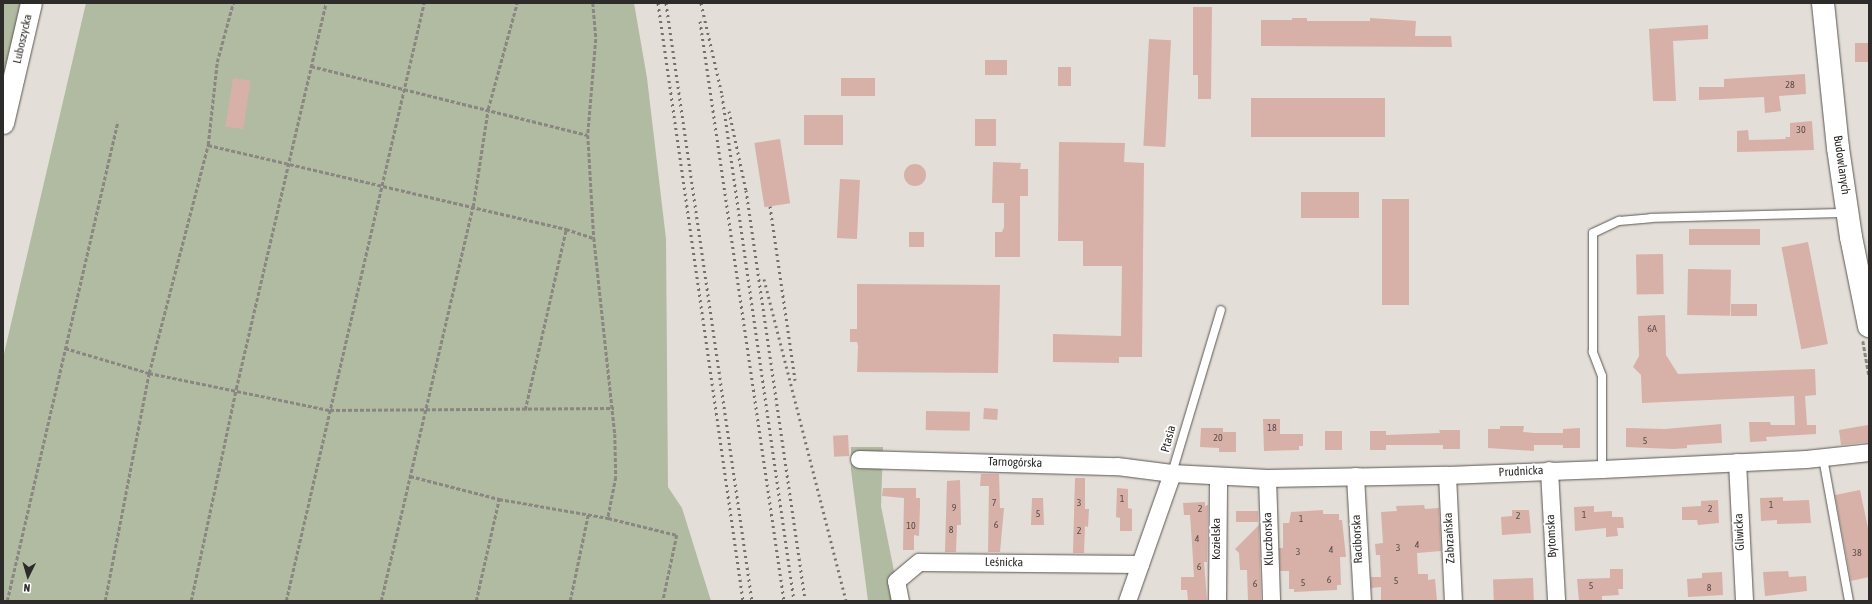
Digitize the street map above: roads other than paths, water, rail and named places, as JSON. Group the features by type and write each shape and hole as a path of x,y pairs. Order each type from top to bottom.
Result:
{"main road":[{"name":"Budowlanych","path":"1823,3 1838,148 1848,213 1869,326"}],"street":[{"name":"Luboszycka","path":"3,123 32,3"},
{"name":"Prudnicka","path":"1172,473 1267,478 1447,475 1823,458 1869,452"},
{"name":"Tarnogórska","path":"858,459 1117,466 1172,473"},
{"name":"Gliwicka","path":"1737,462 1744,601"},
{"name":"Bytomska","path":"1549,470 1556,601"},
{"path":"1127,601 1172,473"},
{"name":"Zabrzańska","path":"1447,475 1453,601"},
{"name":"Kozielska","path":"1217,601 1218,476"},
{"name":"Raciborska","path":"1355,476 1362,601"},
{"name":"Kluczborska","path":"1267,478 1271,601"},
{"name":"Leśnicka","path":"900,601 896,581 919,562 1140,564"}],"lane":[{"path":"1602,469 1602,376 1593,352 1593,233 1619,221 1651,218 1848,213"},
{"name":"Ptasia","path":"1172,473 1189,411 1221,310"},
{"path":"1823,458 1849,601"}],"railway":[{"path":"658,3 743,601"},
{"path":"666,3 752,601"},
{"path":"701,3 722,95 794,601"},
{"path":"700,21 784,601"},
{"path":"729,111 746,190 805,601"},
{"path":"770,206 795,380"},
{"path":"764,279 846,601"}]}
